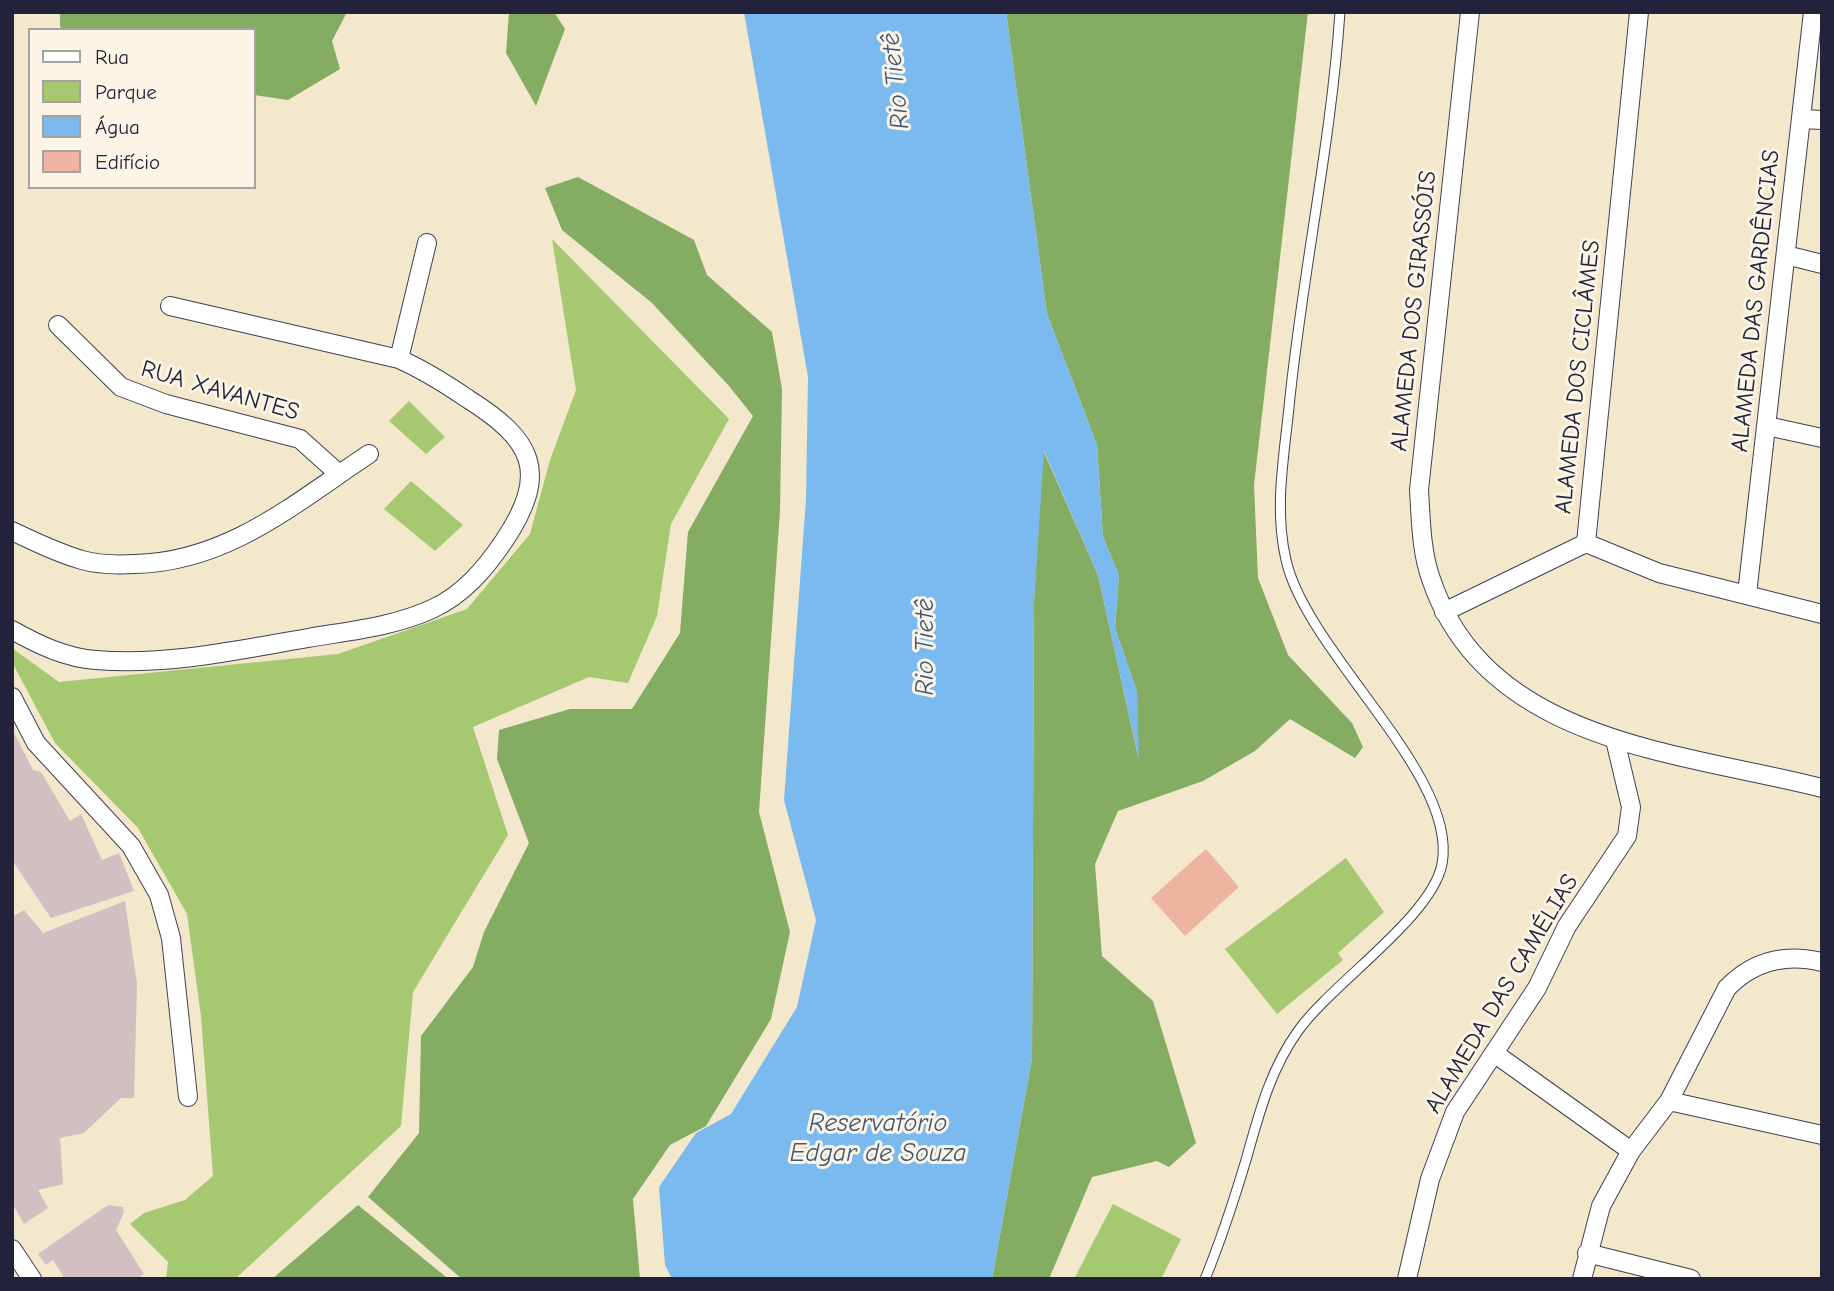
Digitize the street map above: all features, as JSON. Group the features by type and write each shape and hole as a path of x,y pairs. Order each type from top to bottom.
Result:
{"street":[{"name":"ALAMEDA DOS GIRASSÓIS","path":"1470,12 1419,490 1425,559 1444,612 1479,660 1527,701 1615,740 1822,788"},
{"name":"ALAMEDA DOS CICLÂMES","path":"1639,12 1586,543 1660,573 1822,614"},
{"name":"ALAMEDA DAS GARDÊNCIAS","path":"1747,594 1813,12"},
{"path":"1802,119 1822,120"},
{"path":"399,359 427,243"},
{"path":"1786,256 1822,264"},
{"path":"12,630 57,652 95,660 133,661 195,656 361,629 412,617 451,599 491,560 517,518 529,479 528,456 513,432 491,413 420,368 399,359 170,306"},
{"name":"RUA XAVANTES","path":"58,326 121,387 166,404 300,439 339,474"},
{"path":"1767,426 1822,438"},
{"path":"12,531 83,561 110,565 192,558 226,546 369,454"},
{"path":"1444,612 1586,543"},
{"path":"12,697 36,743 125,838 147,870 159,895 172,949 188,1097"},
{"name":"ALAMEDA DAS CAMÉLIAS","path":"1407,1279 1430,1179 1455,1112 1537,988 1567,926 1627,836 1631,807 1615,740"},
{"path":"1582,1279 1601,1206 1631,1151 1669,1101 1727,988 1741,974 1771,961 1789,958 1822,962"},
{"path":"1494,1053 1631,1151"},
{"path":"1669,1101 1822,1135"},
{"path":"12,1250 32,1279"},
{"path":"1587,1253 1691,1279"}],"lane":[{"path":"1205,1279 1230,1211 1268,1086 1281,1056 1300,1027 1332,992 1423,905 1435,887 1442,866 1442,828 1428,792 1306,608 1286,563 1281,536 1279,498 1291,382 1340,12"}],"shaded area":[{"path":"12,729 33,770 41,772 70,821 81,814 102,860 119,853 134,891 51,918 12,860"},
{"path":"125,901 137,984 134,1098 121,1098 84,1133 60,1138 63,1184 38,1190 48,1208 24,1224 12,1203 12,917 24,910 43,933"},
{"path":"108,1205 123,1207 124,1212 116,1230 144,1274 137,1279 65,1279 53,1260 46,1265 38,1254"}],"green space":[{"path":"60,12 347,12 332,41 340,69 288,100 256,95 256,28 60,27"},
{"path":"509,12 554,12 565,29 536,106 506,53"},
{"path":"1006,12 1308,12 1254,485 1258,578 1288,655 1352,723 1363,747 1355,758 1290,719 1255,751 1203,781 1118,811 1095,864 1102,956 1153,1001 1196,1143 1169,1167 1157,1161 1092,1177 1049,1279 992,1279 1032,1058 1034,601 1043,450 1098,575 1138,756 1137,692 1115,628 1119,575 1103,537 1097,445 1047,314"},
{"path":"578,177 694,240 707,275 772,332 782,389 780,511 759,812 790,932 771,1019 706,1126 670,1145 633,1199 640,1279 462,1279 368,1197 419,1133 421,1036 473,967 484,932 529,843 497,759 499,730 570,709 632,709 680,633 688,532 753,416 652,303 562,230 545,188"},
{"path":"552,239 729,419 671,524 657,616 628,683 589,677 473,727 508,835 413,992 401,1126 235,1279 166,1279 168,1262 130,1224 144,1213 185,1200 213,1176 201,1016 187,914 138,828 55,743 12,662 12,648 59,682 338,654 467,609 530,534 550,460 576,390"},
{"path":"409,401 445,437 426,454 389,421"},
{"path":"411,481 463,525 435,551 384,509"},
{"path":"1346,858 1384,912 1338,953 1343,960 1277,1014 1225,949"},
{"path":"1113,1204 1181,1239 1161,1279 1074,1279"},
{"path":"358,1205 446,1277 272,1279"}],"water":[{"name":"Reservatório Edgar de Souza","path":"744,12 1006,12 1047,314 1097,445 1103,537 1119,575 1115,628 1137,692 1139,760 1098,575 1044,451 1034,601 1032,1058 992,1279 672,1279 665,1265 659,1187 696,1133 731,1114 797,1007 816,920 784,800 806,499 808,377"}],"building":[{"path":"1206,849 1239,887 1185,936 1151,898"}],"water label":[{"name":"Rio Tietê","path":"896,81"},
{"name":"Rio Tietê","path":"926,647"}]}
